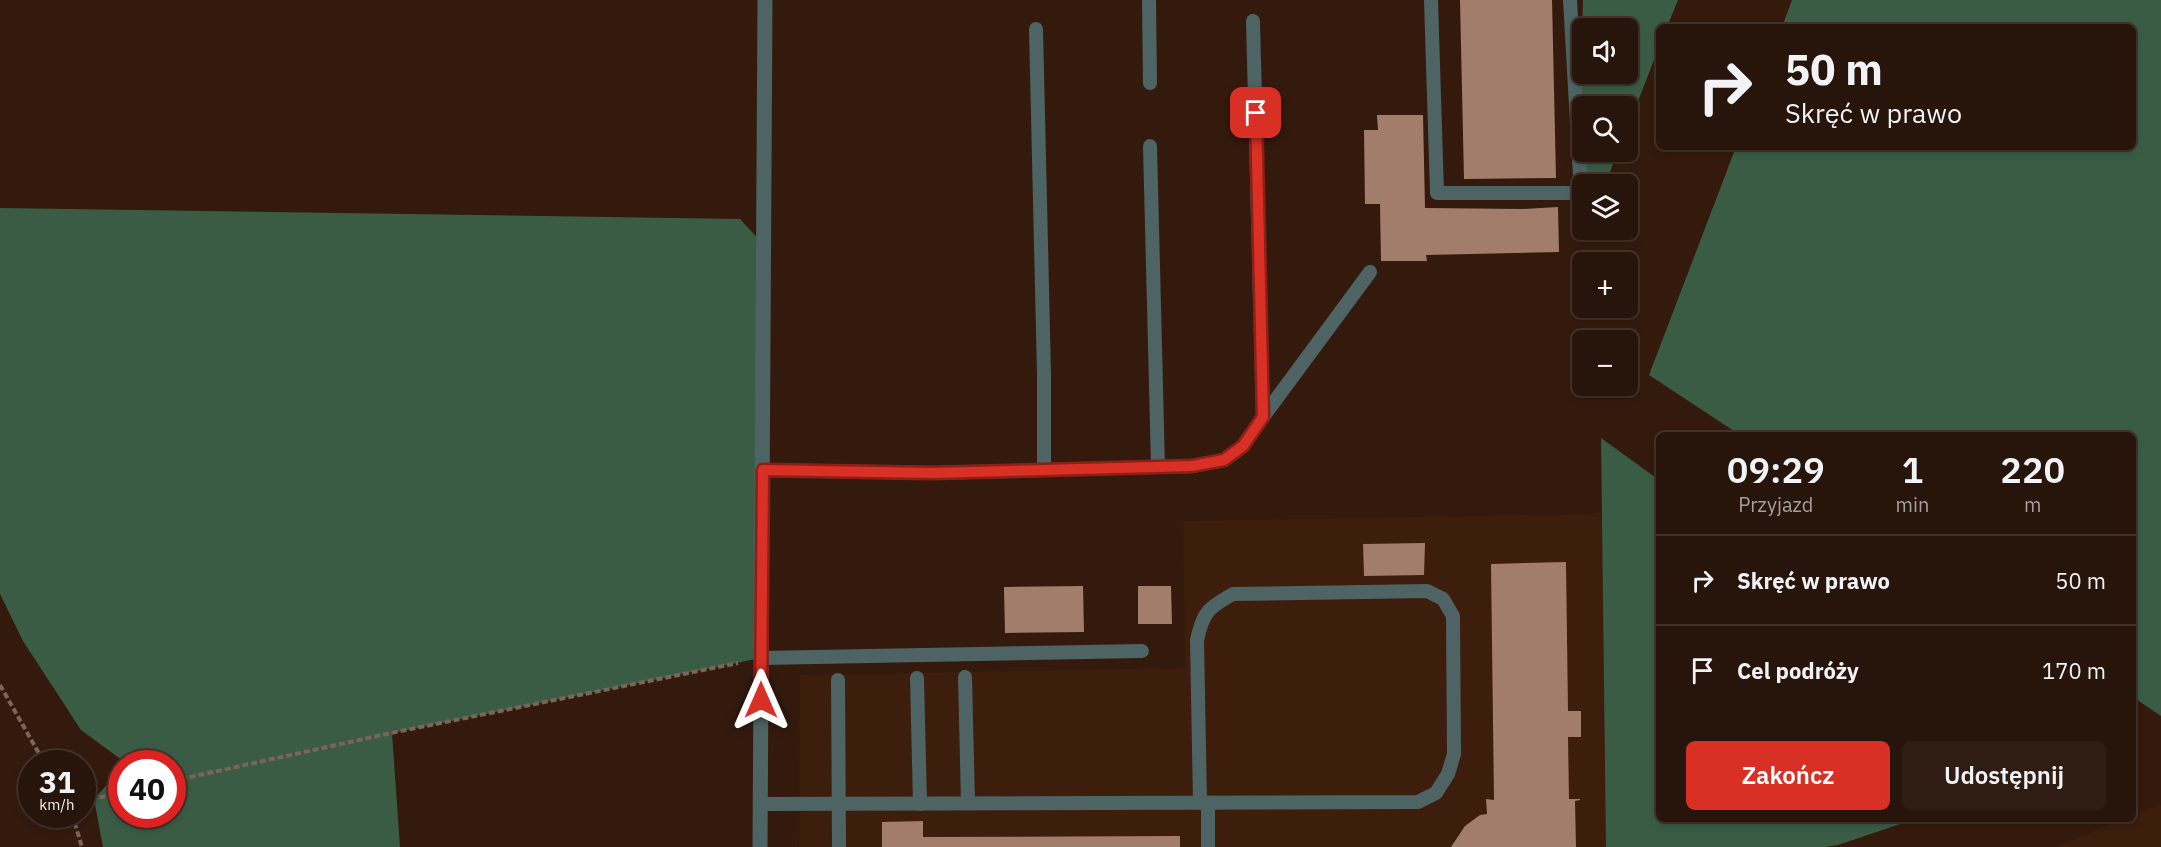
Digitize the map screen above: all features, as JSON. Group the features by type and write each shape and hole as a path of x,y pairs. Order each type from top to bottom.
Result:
{"street":[{"path":"760,847 765,0"}],"lane":[{"path":"1149,0 1150,83"},
{"path":"1431,0 1437,193 1581,194 1570,0"},
{"path":"1253,21 1263,417"},
{"path":"1036,29 1044,470"},
{"path":"1150,146 1158,467"},
{"path":"763,470 932,473 1192,466 1224,460 1243,446 1370,272"},
{"path":"761,804 968,804 1204,803 1418,802 1436,793 1449,774 1454,754 1453,616 1443,598 1427,591 1233,594 1213,605 1202,620 1197,640 1204,803 1208,847"},
{"path":"761,658 1142,651"},
{"path":"965,677 968,804"},
{"path":"917,678 920,804"},
{"path":"838,680 839,847"}],"path":[{"path":"186,778 391,733 761,658"},
{"path":"0,685 37,750"},
{"path":"76,828 82,847"}],"shaded area":[{"path":"1608,511 1611,847 799,847 800,675 1185,668 1183,521 1585,514"},
{"path":"2161,804 2161,847 2055,847 2117,822 2136,822 2136,814"}],"green space":[{"path":"1583,0 1678,0 1668,24 1656,24 1656,55 1638,101 1638,96 1580,96 1581,84 1638,84 1638,18 1582,18"},
{"path":"1792,0 2161,0 2161,716 2136,699 2136,432 1735,432 1649,375 1735,150 2136,150 2136,24 1783,24"},
{"path":"1579,162 1614,162 1609,174 1578,174"},
{"path":"0,208 740,219 764,245 761,658 392,733 400,847 103,847 96,797 108,783 108,828 186,828 186,750 108,750 81,730 23,641 0,594"},
{"path":"1601,438 1656,478 1656,822 1906,822 1838,845 1825,847 1606,847"}],"building":[{"path":"1460,0 1552,0 1556,178 1464,179"},
{"path":"1377,115 1423,115 1425,208 1558,207 1559,252 1426,255 1427,261 1381,261 1380,204 1365,204 1364,130 1378,130"},
{"path":"1425,543 1424,575 1364,576 1363,544"},
{"path":"1566,562 1568,711 1581,711 1581,737 1568,737 1569,799 1580,799 1575,801 1576,847 1451,847 1465,826 1480,815 1487,814 1486,799 1494,800 1491,564"},
{"path":"1083,586 1084,632 1005,633 1004,587"},
{"path":"1138,586 1171,586 1172,624 1138,624"},
{"path":"923,821 923,837 1180,836 1180,847 882,847 882,822"}],"route":[{"path":"761,700 763,470 932,473 1192,466 1224,460 1243,446 1263,417 1256,113"}]}
